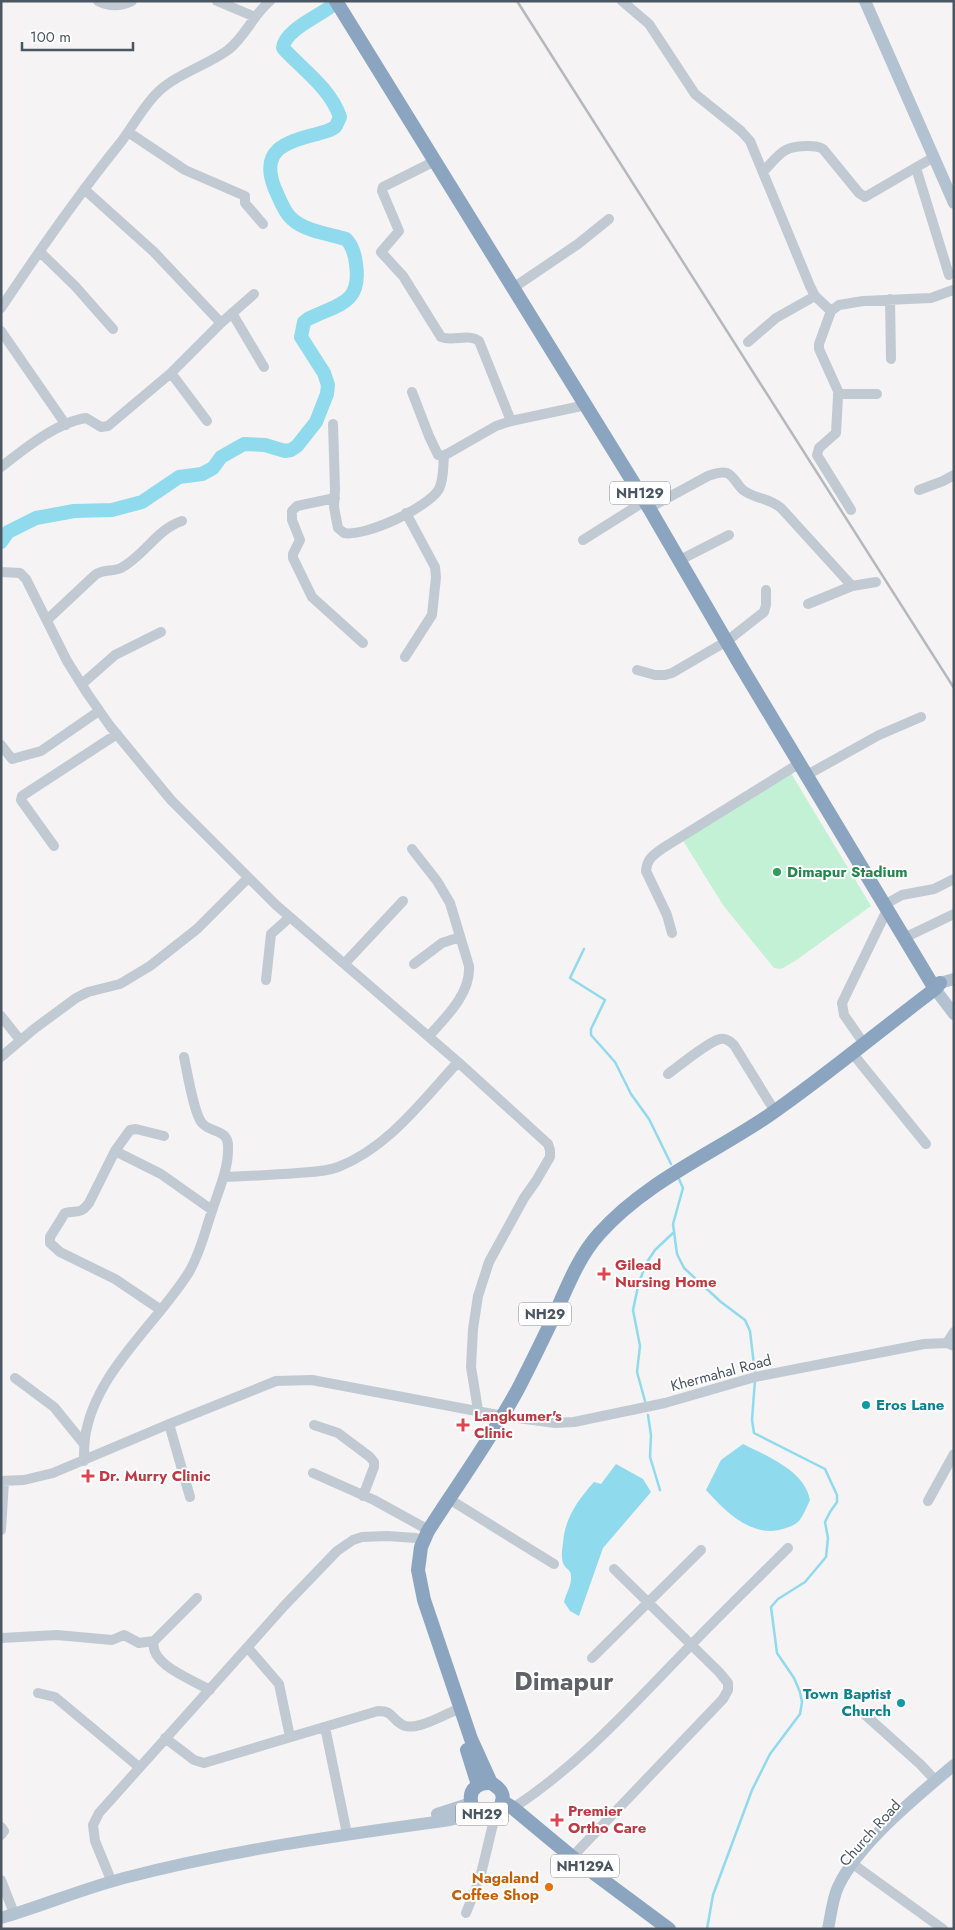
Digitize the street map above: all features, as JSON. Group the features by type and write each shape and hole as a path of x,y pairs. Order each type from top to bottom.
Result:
{"highway":[{"name":"NH129","path":"336,1 647,504 726,641 904,938 936,985"},
{"name":"NH29","path":"484,1784 471,1739 424,1600 419,1576 419,1558 421,1546 428,1532 484,1447 570,1266 595,1228 622,1202 646,1184 771,1105 911,997 936,985"},
{"name":"NH29","path":"484,1784 473,1790 470,1796 493,1808 500,1790 484,1784 454,1711 412,1585 410,1565 420,1533 499,1415 534,1356 572,1277 598,1234 644,1195 765,1118 853,1054 936,985"},
{"name":"NH129A","path":"493,1808 572,1857 669,1929"},
{"name":"NH129A","path":"493,1808 524,1826 656,1929"}],"main road":[{"path":"865,1 954,203"},
{"path":"954,979 936,985 954,1014"},
{"path":"828,1929 837,1889 852,1863 890,1821 954,1765"},
{"name":"Church Road","path":"835,1929 848,1881 858,1866 898,1822 954,1774"},
{"path":"6,1910 109,1875 225,1848 346,1828 493,1808"},
{"path":"1,1918 98,1886 168,1868 255,1849 450,1820 493,1808"}],"street":[{"path":"98,1 105,5 115,6 132,1"},
{"path":"217,1 255,17"},
{"path":"1,308 84,189 159,92 228,50 270,1"},
{"path":"622,1 649,24 695,94 750,141 815,296 831,311"},
{"path":"128,132 185,170 245,196 245,203 263,224"},
{"path":"763,172 785,150 794,146 818,146 823,149 859,193 865,197 934,157"},
{"path":"435,161 383,187 382,191 399,231 381,252 403,276 441,337 452,339 472,337 479,341 511,421"},
{"path":"851,510 817,455 819,448 836,433 838,394 819,349 820,339 831,311 839,305 890,299 931,298 953,291 951,273 916,168"},
{"path":"84,189 154,252 221,322"},
{"path":"513,288 578,244 609,219"},
{"path":"40,252 75,286 113,329"},
{"path":"1,467 28,446 66,425 86,418 102,427 108,426 171,372 221,322 254,294"},
{"path":"748,342 776,318 815,296"},
{"path":"890,299 891,359"},
{"path":"232,313 264,367"},
{"path":"1,331 66,425"},
{"path":"171,372 207,421"},
{"path":"412,392 438,455 444,455 496,426 511,421 586,406"},
{"path":"838,394 877,394"},
{"path":"333,424 336,520 338,528 344,533 357,534 372,530 415,509 437,492 442,480 444,455"},
{"path":"583,540 647,504 717,472 725,472 731,475 748,494 767,498 781,508 852,586"},
{"path":"919,490 943,482 954,474"},
{"path":"335,498 297,506 292,511 292,520 300,540 293,558 312,597 363,643"},
{"path":"405,657 432,615 436,577 435,567 406,513"},
{"path":"47,620 98,573 121,568 166,528 182,521"},
{"path":"680,560 729,535"},
{"path":"1,572 20,573 26,579 66,661 116,734 171,800 248,878 290,917 429,1036 544,1140 551,1153 546,1166 524,1198 489,1262 478,1296 473,1329 471,1367 478,1410"},
{"path":"808,604 852,586 876,582"},
{"path":"637,670 665,675 672,673 726,641 764,612 766,590"},
{"path":"82,684 115,656 160,632"},
{"path":"1,745 12,759 38,752 99,711"},
{"path":"672,933 668,915 646,871 647,863 653,855 804,769 921,717"},
{"path":"54,846 21,798 116,734"},
{"path":"412,850 437,880 450,903 469,966 470,976 468,984 446,1016 429,1036"},
{"path":"1,1057 20,1040 76,998 88,992 120,984 150,966 197,929 248,878"},
{"path":"860,1038 844,1015 842,1003 886,907 902,895 910,892 927,891 954,879"},
{"path":"345,963 403,901"},
{"path":"904,938 954,914"},
{"path":"266,980 271,934 290,917"},
{"path":"414,964 442,943 460,937"},
{"path":"1,1016 20,1040"},
{"path":"668,1074 719,1039 727,1039 734,1045 771,1105"},
{"path":"853,1054 926,1144"},
{"path":"84,1461 84,1444 91,1415 100,1394 125,1354 178,1288 199,1254 224,1177 228,1146 227,1139 222,1133 206,1127 198,1118 184,1057"},
{"path":"224,1177 315,1172 337,1167 356,1158 379,1144 405,1120 458,1062"},
{"path":"161,1310 115,1279 60,1252 50,1243 50,1237 65,1213 79,1212 89,1203 115,1151 130,1130 136,1129 164,1136"},
{"path":"115,1151 162,1174 212,1210"},
{"path":"950,1345 954,1332"},
{"name":"Khermahal Road","path":"2,1481 24,1480 53,1473 276,1381 312,1380 499,1415 554,1423 574,1422 665,1403 755,1377 924,1344 950,1345"},
{"path":"16,1378 54,1407 84,1444"},
{"path":"169,1424 190,1497"},
{"path":"314,1425 338,1433 374,1462 363,1496"},
{"path":"928,1501 954,1454"},
{"path":"313,1473 380,1503 420,1533"},
{"path":"1,1530 2,1481"},
{"path":"449,1499 554,1564"},
{"path":"109,1875 95,1841 93,1825 98,1813 285,1605 337,1551 353,1540 362,1537 420,1533"},
{"path":"466,1913 480,1878 493,1824 493,1808 564,1772 646,1693 788,1548"},
{"path":"592,1658 701,1550"},
{"path":"572,1857 723,1699 728,1690 728,1683 614,1569"},
{"path":"197,1598 154,1641 153,1647 154,1653 159,1660 210,1690"},
{"path":"1,1638 57,1634 112,1640 124,1635 139,1643 154,1641"},
{"path":"248,1648 278,1684 282,1694 290,1737"},
{"path":"38,1693 55,1698 139,1767"},
{"path":"165,1738 194,1760 204,1763 378,1711 390,1712 400,1724 406,1727 414,1727 454,1711"},
{"path":"862,1712 936,1780"},
{"path":"325,1727 346,1828"},
{"path":"1,1827 4,1831 1,1834"},
{"path":"858,1866 943,1929"},
{"path":"1,1880 6,1910"}],"green space":[{"name":"Dimapur Stadium","path":"789,770 871,906 781,969 774,968 723,905 682,839"}],"water":[{"path":"743,1444 784,1466 801,1481 807,1490 810,1500 802,1516 799,1521 788,1528 774,1531 751,1527 731,1515 706,1490 721,1460"},
{"path":"616,1464 643,1479 651,1492 603,1548 579,1616 570,1611 564,1602 570,1586 571,1574 562,1561 564,1534 569,1518 582,1496 594,1482 601,1484"}],"waterway":[{"path":"1,542 8,532 36,518 74,511 112,510 142,502 179,477 202,474 213,468 221,457 244,444 265,445 285,451 291,450 297,446 316,422 327,394 328,385 324,373 301,337 304,322 338,306 351,295 357,278 355,257 346,239 310,229 297,223 289,216 275,189 270,165 278,150 285,145 295,140 331,130 336,126 340,117 336,107 323,88 283,48 285,42 295,30 330,7"},
{"path":"584,949 570,978 605,1000 591,1029 591,1035 615,1062 631,1094 649,1119 671,1164"},
{"path":"679,1179 683,1188 673,1224 677,1254 684,1268 721,1302 745,1320 750,1331 755,1374"},
{"path":"645,1401 637,1372 640,1346 633,1310 639,1282 647,1262 655,1250 673,1233"},
{"path":"707,1929 713,1895 752,1790 770,1754 800,1714 802,1702 800,1692 794,1678 777,1653 771,1607 778,1599 805,1582 826,1557 828,1538 825,1522 837,1502 837,1495 825,1469 754,1433 752,1420 755,1380"},
{"path":"648,1415 651,1435 650,1457 660,1490"}],"railway":[{"path":"517,1 954,688"}],"place":[{"name":"Dimapur Stadium","path":"777,872"},
{"name":"Gilead Nursing Home","path":"604,1274"},
{"name":"Eros Lane","path":"866,1405"},
{"name":"Langkumer's Clinic","path":"463,1425"},
{"name":"Dr. Murry Clinic","path":"88,1476"},
{"name":"Town Baptist Church","path":"901,1703"},
{"name":"Premier Ortho Care","path":"557,1820"},
{"name":"Nagaland Coffee Shop","path":"549,1887"}],"district":[{"name":"Dimapur","path":"564,1681"}]}
